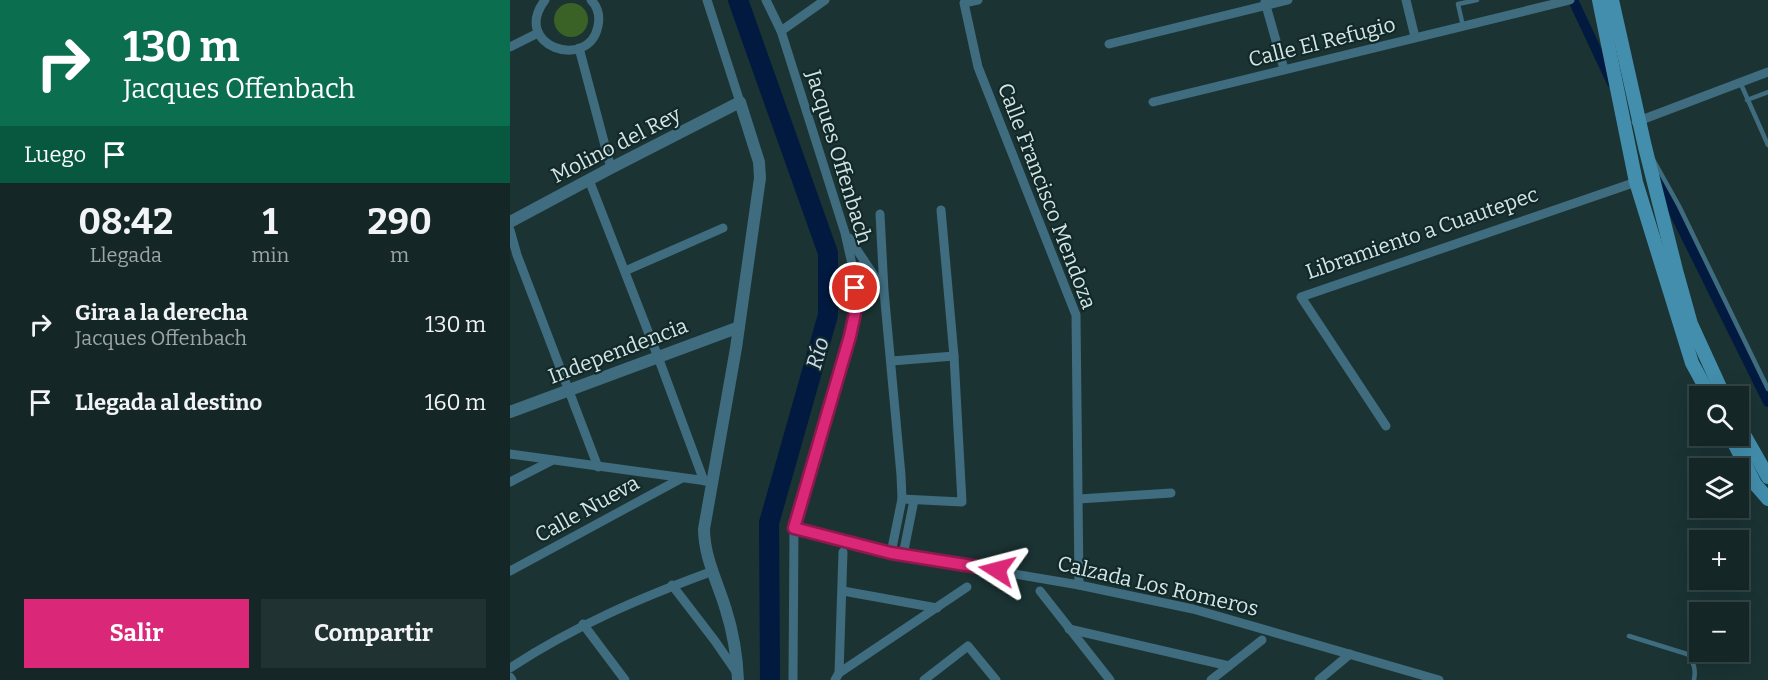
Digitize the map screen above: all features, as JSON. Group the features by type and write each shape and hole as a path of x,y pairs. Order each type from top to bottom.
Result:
{"main road":[{"path":"1599,0 1636,182 1692,363 1705,386"},
{"path":"1612,0 1645,147 1691,324 1719,386"},
{"path":"1749,443 1768,477"},
{"path":"1736,446 1755,484 1768,499"}],"street":[{"path":"545,0 537,15 538,33 545,43 556,49 567,51 579,48 591,41 598,29 599,16 596,1"},
{"path":"708,0 759,162 760,178 739,327 708,481 704,529 704,541 734,645 738,677"},
{"name":"Jacques Offenbach","path":"766,0 780,31 845,233 854,273 857,304 850,336 794,528 793,680"},
{"path":"780,31 825,0"},
{"name":"Calle Francisco Mendoza","path":"978,0 964,3 978,67 1076,315 1079,585"},
{"path":"1109,44 1265,3 1288,0"},
{"path":"1406,0 1415,38"},
{"name":"Calle El Refugio","path":"1153,102 1570,0"},
{"path":"1265,3 1284,69"},
{"path":"510,48 538,33"},
{"path":"579,48 611,168"},
{"path":"1624,126 1768,72"},
{"name":"Molino del Rey","path":"510,222 740,102"},
{"path":"589,180 708,481"},
{"name":"Libramiento a Cuautepec","path":"1386,426 1301,297 1636,182"},
{"path":"902,499 962,502 954,356 941,210"},
{"path":"880,214 884,291 892,361 902,499 891,553"},
{"path":"625,271 723,228"},
{"path":"510,230 517,255 598,467"},
{"path":"845,233 884,291"},
{"name":"Independencia","path":"510,412 739,327"},
{"path":"892,361 954,356"},
{"path":"510,454 708,481"},
{"path":"510,482 551,461"},
{"name":"Calle Nueva","path":"510,571 682,478"},
{"path":"1079,499 1171,493"},
{"path":"903,555 914,500"},
{"name":"Calzada Los Romeros","path":"794,528 891,553 1079,585 1194,609 1350,654 1419,677 1439,680"},
{"path":"837,676 843,591 843,552"},
{"path":"510,668 583,624 672,585 713,571"},
{"path":"672,585 716,641 738,677"},
{"path":"837,676 967,588"},
{"path":"843,591 937,608"},
{"path":"1040,591 1110,680"},
{"path":"583,624 625,680"},
{"path":"1069,629 1229,666"},
{"path":"1211,680 1262,640"},
{"path":"924,680 968,646 996,680"},
{"path":"1320,679 1350,654"}],"lane":[{"path":"1463,26 1458,4 1477,0"},
{"path":"1740,82 1768,145"},
{"path":"1748,100 1767,94"},
{"path":"1645,147 1679,206 1768,389"},
{"path":"1629,636 1687,654 1694,665 1694,680"}],"green space":[{"path":"571,3 583,8 588,20 583,32 571,37 559,32 554,20 559,8"}],"waterway":[{"name":"Río","path":"738,0 828,253 828,315 769,523 770,680"},
{"path":"1573,0 1612,83"},
{"path":"1658,180 1768,402"}],"route":[{"path":"855,288 857,304 850,336 794,528 891,553 997,570"}]}
